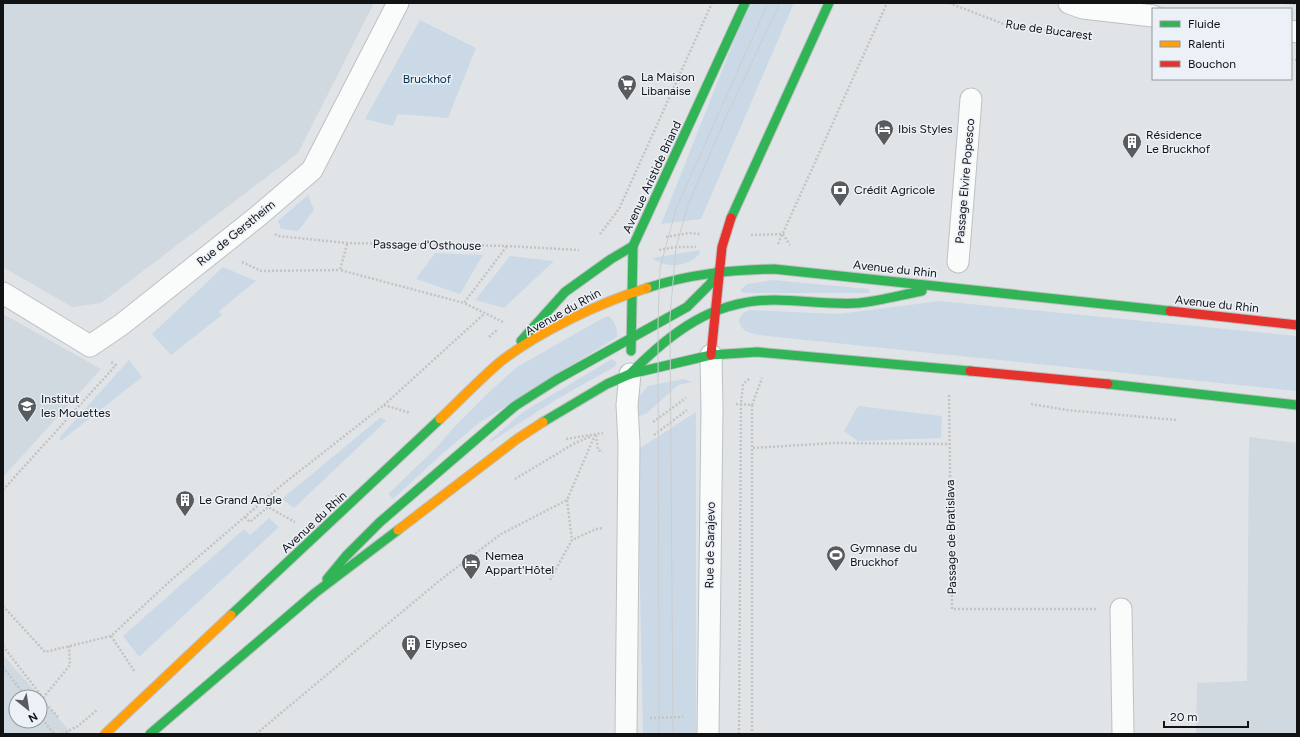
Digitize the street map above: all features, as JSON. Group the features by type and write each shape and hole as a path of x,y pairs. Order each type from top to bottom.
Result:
{"main road":[{"name":"Avenue Aristide Briand","path":"630,374 633,246 717,67 745,3"},
{"path":"711,355 718,271 722,247 732,214 829,3"},
{"path":"501,362 565,292 611,259 633,246"},
{"name":"Avenue du Rhin","path":"105,734 501,362 523,347 578,315 633,291 672,280 718,271 748,268 796,271 1297,325"},
{"path":"315,593 346,556 380,522 515,406 556,380 687,307 710,284 718,271"},
{"path":"630,374 649,354 671,336 715,311 749,301 806,300 851,303 949,287"},
{"path":"150,734 315,593 517,439 583,397 630,374 671,363 711,355 765,352 1082,380 1297,405"}],"street":[{"name":"Rue de Gerstheim","path":"90,346 121,325 221,246 312,170 398,3"},
{"path":"1069,3 1083,8 1152,16"},
{"name":"Passage Elvire Popesco","path":"958,262 971,99"},
{"path":"3,293 90,346"},
{"name":"Rue de Sarajevo","path":"708,726 712,399 711,355"},
{"path":"626,726 627,405 630,374"},
{"path":"1121,609 1123,734"}],"path":[{"name":"Avenue Aristide Briand","path":"633,246 603,231 619,209 712,3"},
{"path":"776,248 887,3"},
{"name":"Rue de Bucarest","path":"949,3 1009,26 1077,34"},
{"path":"1285,3 1297,4"},
{"name":"Passage d'Osthouse","path":"257,217 278,236 347,244 507,246 581,250"},
{"path":"611,220 638,234 655,238 689,233 726,236 783,234"},
{"path":"340,270 347,244"},
{"path":"221,246 236,259 262,271 340,270 464,303 504,323"},
{"name":"Passage d'Osthouse","path":"464,303 507,246"},
{"path":"633,246 646,250 664,250 676,247 722,247"},
{"path":"3,606 45,652 112,636 169,582 283,484 384,405 484,314"},
{"path":"3,490 116,365 90,346"},
{"path":"739,734 741,404 743,384 752,378"},
{"name":"Passage de Bratislava","path":"948,392 952,609 1121,609"},
{"path":"515,480 575,443 596,434 646,441 692,406 712,399 720,393 741,404"},
{"path":"596,434 608,444 628,438 643,430 690,395 752,405 752,734"},
{"path":"384,405 410,414"},
{"path":"596,434 598,450 610,454"},
{"path":"550,580 572,540 567,500 596,434"},
{"path":"753,448 833,443 949,444"},
{"path":"256,734 439,581 501,534 567,500"},
{"path":"245,517 250,522 268,507 298,523"},
{"path":"572,540 596,529 607,528"},
{"path":"112,636 135,672"},
{"path":"3,646 37,689"},
{"path":"48,693 70,665 69,646"},
{"path":"3,667 20,689"},
{"path":"48,706 58,717"},
{"path":"62,734 78,726 97,710"},
{"path":"626,726 708,726 740,717"}],"shaded area":[{"path":"3,3 374,3 298,153 101,303 72,307 3,267"},
{"name":"Institut les Mouettes","path":"3,314 101,369 3,477"},
{"path":"1249,437 1297,443 1297,734 1196,734 1197,683 1247,681"},
{"path":"3,655 33,689 8,689 8,729 48,729 48,706 72,734 3,734"}],"green space":[{"path":"749,3 794,3 701,219 661,224"},
{"name":"Bruckhof","path":"420,20 476,48 448,118 398,114 393,126 365,119"},
{"path":"308,195 314,210 298,231 281,229 278,221"},
{"path":"700,250 699,255 694,259 676,265 664,264 652,258"},
{"path":"435,253 483,255 460,294 416,279"},
{"path":"510,256 554,261 504,308 475,300"},
{"path":"223,267 256,281 219,311 222,315 171,355 152,334"},
{"path":"773,280 869,289 870,293 743,293 740,290 747,284"},
{"path":"940,301 1297,336 1297,391 758,335 743,329 739,319 743,313 749,310 839,314"},
{"path":"609,316 616,326 617,337 479,423 442,454 393,499 388,494 435,449 455,426 487,394 517,367"},
{"path":"612,359 617,363 614,367 554,401 492,441 488,442 523,412"},
{"path":"129,360 142,377 61,441 59,438"},
{"path":"684,379 692,382 678,385 646,414 639,416 636,414 635,401 648,386"},
{"path":"858,406 942,416 941,438 858,441 844,431"},
{"path":"696,412 696,734 643,734 637,450"},
{"path":"381,417 386,421 294,508 282,499"},
{"path":"269,518 279,527 139,657 123,636 244,529 250,535"}],"tram line":[{"path":"659,734 658,324 660,268 676,209 768,3"},
{"path":"673,734 670,317 676,247 689,202 726,117 780,3"}],"traffic: fast":[{"path":"631,351 633,246 745,3"},
{"path":"731,218 829,3"},
{"path":"521,341 565,292 611,259 633,246"},
{"path":"647,288 694,276 742,270 774,269 1170,311"},
{"path":"327,579 346,556 380,522 515,406 556,380 687,307 710,284 718,271"},
{"path":"630,374 677,332 712,312 732,306 752,301 774,300 859,303 922,291"},
{"path":"543,422 607,384 630,374 711,355 757,352 970,371"},
{"path":"1108,384 1297,405"},
{"path":"231,615 440,419"},
{"path":"150,734 315,593 398,530"}],"traffic: slow":[{"path":"440,419 500,362 515,351 570,319 610,301 647,288"},
{"path":"398,530 517,439 543,422"},
{"path":"105,734 231,615"}],"traffic: jam":[{"path":"711,355 722,247 731,218"},
{"path":"1170,311 1297,325"},
{"path":"970,371 1108,384"}],"place":[{"name":"La Maison Libanaise","path":"627,101"},
{"name":"Ibis Styles","path":"884,146"},
{"name":"Résidence Le Bruckhof","path":"1132,159"},
{"name":"Crédit Agricole","path":"840,207"},
{"name":"Institut les Mouettes","path":"27,423"},
{"name":"Le Grand Angle","path":"185,517"},
{"name":"Gymnase du Bruckhof","path":"836,572"},
{"name":"Nemea Appart'Hôtel","path":"471,580"},
{"name":"Elypseo","path":"411,661"}]}
